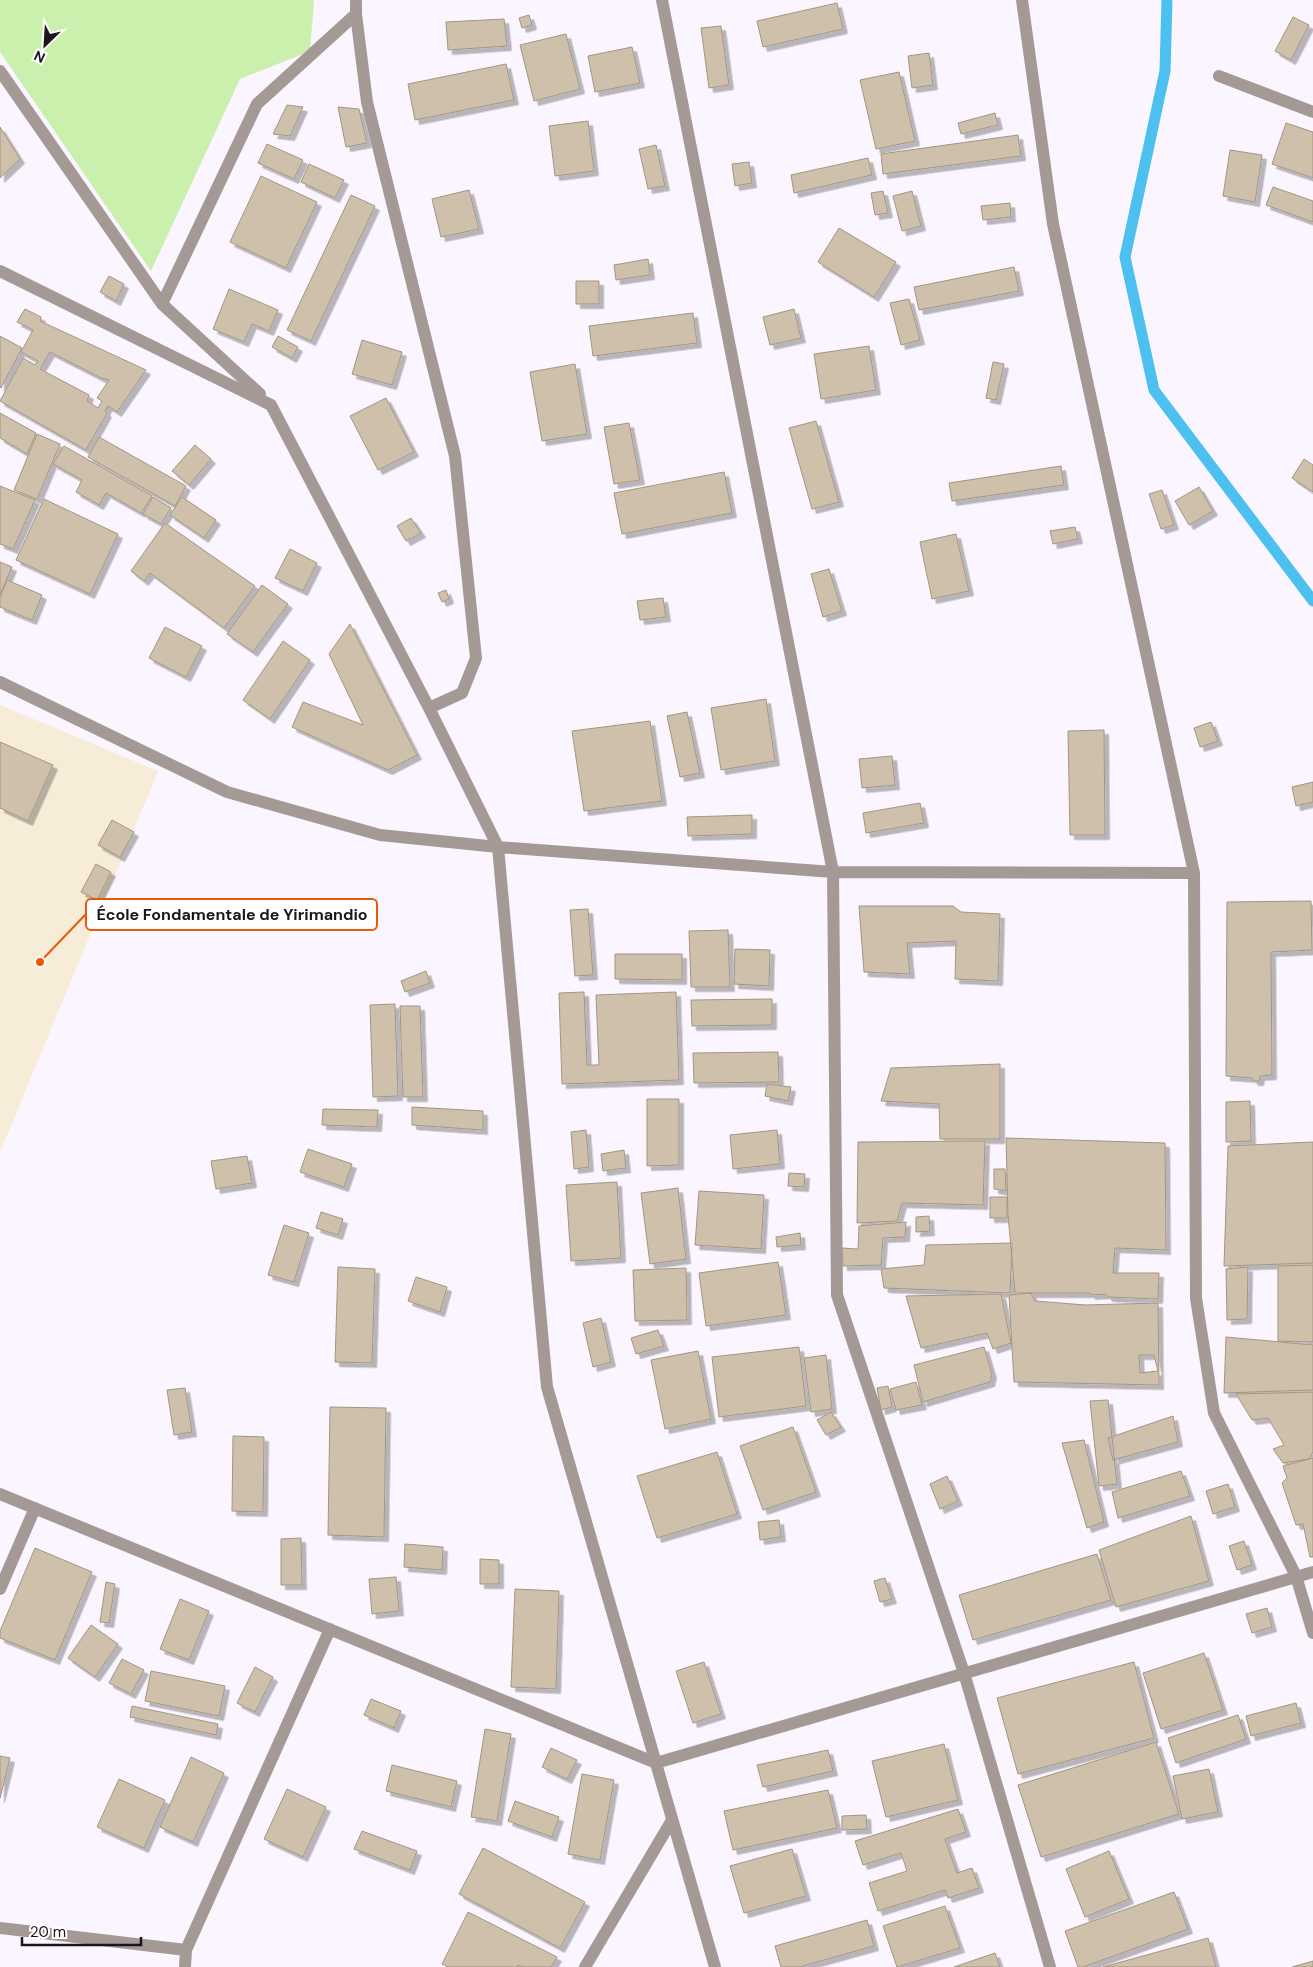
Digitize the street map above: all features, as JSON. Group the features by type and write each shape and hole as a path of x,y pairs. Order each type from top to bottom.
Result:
{"street":[{"path":"356,0 356,14 367,102 455,456 476,658 462,693 429,708"},
{"path":"662,0 833,872 837,1295 964,1674 1050,1967"},
{"path":"1022,0 1053,224 1194,873 1196,1298 1214,1414 1296,1576 1313,1633"},
{"path":"162,304 257,104 356,14"},
{"path":"0,71 162,304 271,405 429,708 498,846 547,1388 715,1967"},
{"path":"1219,76 1313,112"},
{"path":"0,270 271,405"},
{"path":"0,682 227,792 380,835 833,872 1194,873"},
{"path":"0,1494 656,1763 1313,1572"},
{"path":"0,1589 35,1508"},
{"path":"185,1967 186,1950 330,1629"},
{"path":"585,1967 672,1820"},
{"path":"0,1928 186,1950"}],"shaded area":[{"path":"0,705 158,771 0,1152"}],"green space":[{"path":"0,0 314,0 310,51 240,79 151,271 0,52"}],"building":[{"path":"837,3 843,29 763,47 757,21"},
{"path":"529,15 532,25 522,28 519,18"},
{"path":"1293,17 1309,25 1291,60 1275,51"},
{"path":"504,19 507,46 448,50 446,22"},
{"path":"721,26 729,85 709,88 701,28"},
{"path":"566,34 580,89 534,101 520,45"},
{"path":"632,47 640,83 595,92 588,56"},
{"path":"929,53 933,85 912,88 908,56"},
{"path":"506,64 514,100 415,120 408,84"},
{"path":"899,72 915,141 876,149 860,80"},
{"path":"287,105 303,107 290,136 273,134"},
{"path":"338,107 359,109 367,143 346,147"},
{"path":"995,113 998,125 961,134 958,123"},
{"path":"588,121 594,171 555,176 549,126"},
{"path":"1286,123 1313,132 1313,178 1272,164"},
{"path":"0,127 20,159 0,178"},
{"path":"1018,135 1021,156 883,174 881,154"},
{"path":"267,144 303,160 294,179 258,163"},
{"path":"656,145 665,186 648,189 639,149"},
{"path":"1230,150 1262,155 1255,202 1223,196"},
{"path":"868,158 872,175 794,193 791,175"},
{"path":"749,162 752,183 735,186 732,164"},
{"path":"309,164 344,180 335,198 301,182"},
{"path":"261,176 317,202 286,268 230,242"},
{"path":"1273,187 1313,201 1313,222 1266,205"},
{"path":"469,190 479,229 441,237 432,199"},
{"path":"883,191 888,213 875,215 871,193"},
{"path":"912,191 921,226 902,231 893,196"},
{"path":"351,195 375,206 311,341 287,330"},
{"path":"1010,203 1011,217 983,220 981,206"},
{"path":"839,228 896,262 874,297 818,262"},
{"path":"648,259 650,275 616,280 614,265"},
{"path":"1014,267 1019,291 919,310 914,287"},
{"path":"109,276 124,284 116,301 100,292"},
{"path":"576,281 599,281 599,304 576,304"},
{"path":"229,289 278,310 269,331 252,324 244,342 213,329"},
{"path":"909,299 920,340 901,345 890,303"},
{"path":"25,309 41,317 40,321 146,370 117,412 108,406 105,411 107,413 86,450 0,401 23,358 35,365 38,361 21,352 33,330 17,322","holes":["50,352 101,378 109,380 97,398 102,401 98,408 87,401 89,395 40,369"]},
{"path":"794,309 801,338 770,345 763,317"},
{"path":"693,313 697,343 593,356 589,326"},
{"path":"0,336 22,348 1,388 0,387"},
{"path":"278,336 298,347 292,358 272,347"},
{"path":"362,340 402,352 392,385 352,374"},
{"path":"869,346 876,390 821,399 814,354"},
{"path":"993,362 1004,364 996,400 986,398"},
{"path":"575,364 587,434 542,441 530,372"},
{"path":"386,398 414,452 378,470 350,416"},
{"path":"0,413 36,433 27,454 0,438"},
{"path":"816,421 839,502 812,509 789,428"},
{"path":"629,423 640,480 614,484 604,427"},
{"path":"37,434 60,444 37,499 14,490"},
{"path":"99,437 186,486 175,506 88,457"},
{"path":"195,445 211,459 189,485 172,471"},
{"path":"64,446 152,496 141,513 106,493 99,505 76,492 82,480 53,464"},
{"path":"1304,459 1313,465 1313,492 1292,478"},
{"path":"1061,466 1064,485 952,501 949,483"},
{"path":"724,472 732,513 622,534 614,493"},
{"path":"0,486 35,500 13,549 0,544"},
{"path":"1199,487 1213,511 1189,525 1175,501"},
{"path":"1162,490 1174,525 1161,529 1149,494"},
{"path":"153,497 171,508 161,524 143,514"},
{"path":"182,497 216,520 204,538 170,515"},
{"path":"44,499 118,534 90,594 16,560"},
{"path":"411,518 421,533 406,541 397,526"},
{"path":"165,523 255,586 224,628 150,573 144,581 131,571"},
{"path":"1075,527 1078,539 1053,544 1050,531"},
{"path":"956,534 969,591 932,599 920,542"},
{"path":"290,549 317,563 303,591 275,578"},
{"path":"0,562 12,567 0,595"},
{"path":"829,569 842,611 823,617 811,574"},
{"path":"7,580 42,595 32,620 0,607 0,598"},
{"path":"262,585 288,604 253,652 227,634"},
{"path":"446,590 449,599 442,602 438,593"},
{"path":"663,598 666,617 640,620 637,601"},
{"path":"350,624 417,755 388,770 292,727 303,702 363,725 329,654"},
{"path":"165,627 202,646 186,677 149,658"},
{"path":"283,641 310,660 270,719 243,700"},
{"path":"766,699 775,761 721,770 711,708"},
{"path":"687,712 700,773 680,777 667,716"},
{"path":"650,721 662,801 584,811 572,731"},
{"path":"1211,722 1218,741 1200,747 1194,728"},
{"path":"1104,730 1105,835 1070,835 1068,731"},
{"path":"0,742 53,765 28,821 0,808"},
{"path":"892,756 895,785 862,788 859,759"},
{"path":"1313,782 1313,802 1296,806 1292,787"},
{"path":"920,803 924,823 866,833 863,813"},
{"path":"752,815 752,834 688,836 687,817"},
{"path":"112,820 134,832 120,857 98,845"},
{"path":"96,864 111,872 97,900 81,892"},
{"path":"1311,901 1312,950 1271,952 1272,1075 1260,1076 1259,1081 1254,1081 1252,1078 1226,1076 1227,902"},
{"path":"859,906 953,906 961,912 1000,914 998,981 955,979 956,941 907,943 910,974 864,972"},
{"path":"588,909 593,975 575,976 570,910"},
{"path":"728,930 730,987 691,987 689,931"},
{"path":"735,949 770,950 769,986 734,984"},
{"path":"615,954 682,954 682,980 615,979"},
{"path":"426,971 430,983 405,992 401,981"},
{"path":"584,992 587,1065 599,1065 596,995 676,992 679,1080 562,1084 559,993"},
{"path":"772,999 772,1025 692,1026 691,1000"},
{"path":"395,1004 398,1096 373,1097 370,1005"},
{"path":"400,1006 420,1006 423,1097 403,1097"},
{"path":"778,1052 779,1082 694,1083 693,1053"},
{"path":"1000,1064 1000,1139 940,1139 939,1104 881,1101 891,1068"},
{"path":"767,1084 791,1087 788,1101 765,1096"},
{"path":"647,1099 679,1099 679,1165 647,1166"},
{"path":"1250,1101 1251,1141 1226,1142 1226,1102"},
{"path":"412,1107 483,1111 483,1130 412,1125"},
{"path":"323,1109 378,1110 377,1127 322,1125"},
{"path":"586,1130 589,1167 574,1169 571,1132"},
{"path":"777,1130 780,1164 733,1169 730,1135"},
{"path":"1006,1138 1165,1143 1166,1250 1115,1248 1113,1273 1159,1273 1158,1299 1108,1297 1106,1294 1091,1295 1090,1293 1015,1293 1008,1215"},
{"path":"985,1141 983,1205 902,1203 897,1221 857,1223 858,1142"},
{"path":"1313,1142 1313,1263 1224,1266 1228,1146"},
{"path":"308,1149 352,1164 344,1187 300,1172"},
{"path":"624,1150 626,1168 603,1171 601,1154"},
{"path":"247,1156 252,1183 216,1189 211,1161"},
{"path":"994,1169 1005,1169 1006,1191 994,1189"},
{"path":"789,1173 805,1174 804,1187 788,1186"},
{"path":"617,1182 621,1258 571,1261 566,1185"},
{"path":"678,1188 686,1259 650,1264 641,1193"},
{"path":"699,1191 764,1195 761,1249 695,1245"},
{"path":"990,1197 1007,1197 1007,1218 990,1218"},
{"path":"321,1212 343,1219 338,1235 316,1228"},
{"path":"929,1216 930,1231 916,1232 916,1217"},
{"path":"906,1222 905,1237 883,1238 881,1265 843,1266 842,1248 858,1249 859,1226"},
{"path":"284,1225 309,1233 294,1282 268,1275"},
{"path":"800,1233 801,1245 777,1247 776,1237"},
{"path":"1012,1243 1010,1293 884,1288 881,1269 924,1265 926,1245"},
{"path":"778,1262 786,1315 706,1326 699,1273"},
{"path":"1313,1265 1313,1342 1278,1341 1278,1266"},
{"path":"338,1267 375,1269 372,1363 335,1362"},
{"path":"1248,1267 1247,1319 1227,1320 1226,1269"},
{"path":"686,1268 687,1320 635,1321 633,1270"},
{"path":"416,1277 447,1287 440,1312 408,1301"},
{"path":"1031,1293 1035,1301 1085,1305 1158,1303 1159,1385 1014,1382 1009,1295","holes":["1139,1355 1154,1355 1158,1371 1140,1373"]},
{"path":"1001,1294 1011,1343 993,1349 987,1333 921,1348 906,1296"},
{"path":"601,1318 611,1362 593,1367 583,1323"},
{"path":"658,1330 664,1346 636,1354 631,1338"},
{"path":"1226,1337 1313,1345 1313,1390 1224,1393"},
{"path":"799,1347 806,1406 719,1417 712,1357"},
{"path":"984,1347 992,1374 990,1382 923,1402 914,1365"},
{"path":"698,1351 711,1419 665,1429 651,1360"},
{"path":"826,1355 832,1409 811,1412 804,1358"},
{"path":"916,1382 922,1405 896,1410 890,1389"},
{"path":"888,1386 892,1407 881,1410 877,1388"},
{"path":"185,1388 192,1432 174,1435 167,1390"},
{"path":"1313,1392 1313,1452 1309,1459 1283,1463 1273,1449 1284,1445 1268,1418 1252,1420 1236,1394"},
{"path":"1108,1400 1117,1484 1099,1486 1090,1401"},
{"path":"330,1407 386,1408 384,1537 328,1535"},
{"path":"831,1412 841,1427 826,1435 817,1420"},
{"path":"1173,1416 1178,1442 1113,1460 1108,1438"},
{"path":"793,1427 816,1492 763,1510 740,1446"},
{"path":"233,1436 264,1437 263,1512 232,1511"},
{"path":"1084,1440 1104,1522 1087,1528 1062,1443"},
{"path":"717,1452 737,1514 657,1538 637,1476"},
{"path":"1313,1458 1313,1557 1310,1557 1303,1524 1296,1525 1282,1483 1287,1478 1283,1466"},
{"path":"1181,1471 1190,1496 1118,1518 1112,1492"},
{"path":"947,1476 958,1501 940,1509 930,1484"},
{"path":"1228,1484 1235,1507 1213,1514 1206,1491"},
{"path":"1191,1516 1209,1581 1116,1607 1099,1550"},
{"path":"779,1520 781,1537 760,1540 758,1522"},
{"path":"301,1538 302,1585 281,1585 281,1539"},
{"path":"1244,1541 1252,1565 1237,1570 1229,1546"},
{"path":"405,1544 443,1547 442,1570 404,1567"},
{"path":"35,1548 92,1572 55,1660 0,1638 0,1631"},
{"path":"1097,1554 1111,1600 973,1640 959,1595"},
{"path":"480,1559 499,1560 499,1584 480,1584"},
{"path":"396,1577 399,1611 372,1614 369,1579"},
{"path":"885,1578 892,1599 880,1602 874,1581"},
{"path":"106,1582 115,1584 109,1623 100,1622"},
{"path":"515,1589 559,1591 556,1689 511,1687"},
{"path":"180,1599 209,1611 189,1660 160,1649"},
{"path":"1267,1608 1272,1627 1252,1633 1246,1614"},
{"path":"91,1625 118,1644 95,1677 68,1658"},
{"path":"1204,1653 1223,1710 1161,1729 1143,1673"},
{"path":"122,1659 144,1670 131,1694 109,1683"},
{"path":"704,1662 721,1714 693,1723 676,1671"},
{"path":"1134,1662 1154,1738 1018,1774 997,1698"},
{"path":"255,1667 273,1677 255,1712 237,1703"},
{"path":"151,1671 225,1686 219,1716 145,1701"},
{"path":"371,1699 401,1711 394,1728 364,1715"},
{"path":"1296,1703 1301,1723 1251,1736 1246,1716"},
{"path":"132,1706 218,1724 216,1735 130,1717"},
{"path":"1238,1715 1246,1739 1176,1763 1168,1738"},
{"path":"485,1729 511,1734 497,1821 471,1817"},
{"path":"1156,1742 1179,1814 1041,1857 1018,1785"},
{"path":"944,1744 958,1800 886,1817 872,1761"},
{"path":"551,1748 577,1760 567,1779 542,1767"},
{"path":"828,1750 833,1771 763,1787 757,1765"},
{"path":"0,1756 10,1758 0,1798"},
{"path":"191,1757 224,1773 193,1842 160,1827"},
{"path":"392,1765 457,1781 451,1807 386,1791"},
{"path":"1209,1769 1218,1812 1182,1819 1173,1776"},
{"path":"582,1774 614,1780 600,1860 568,1854"},
{"path":"119,1779 165,1800 144,1848 97,1827"},
{"path":"287,1789 326,1807 303,1857 264,1839"},
{"path":"828,1790 837,1828 733,1850 724,1811"},
{"path":"515,1801 559,1817 552,1837 508,1821"},
{"path":"958,1809 966,1832 945,1839 957,1873 972,1868 979,1888 948,1898 945,1890 878,1911 869,1883 907,1871 901,1853 863,1865 855,1841"},
{"path":"866,1815 867,1829 842,1830 842,1816"},
{"path":"362,1831 417,1851 410,1870 354,1849"},
{"path":"483,1848 585,1902 560,1948 459,1894"},
{"path":"792,1849 806,1896 744,1913 730,1866"},
{"path":"1109,1851 1129,1899 1085,1917 1066,1869"},
{"path":"1174,1892 1188,1929 1083,1967 1078,1967 1065,1931"},
{"path":"945,1906 960,1948 897,1967 883,1926"},
{"path":"468,1912 557,1957 551,1967 523,1967 518,1965 517,1967 448,1967 442,1964"},
{"path":"867,1920 874,1946 799,1967 781,1967 775,1946"},
{"path":"1208,1938 1216,1967 1103,1967"},
{"path":"995,1953 1000,1967 954,1967"},
{"path":"1313,1961 1313,1967 1292,1967"}],"waterway":[{"path":"1167,0 1165,71 1125,257 1154,390 1313,601"}],"place":[{"name":"École Fondamentale de Yirimandio","path":"40,962"}]}
